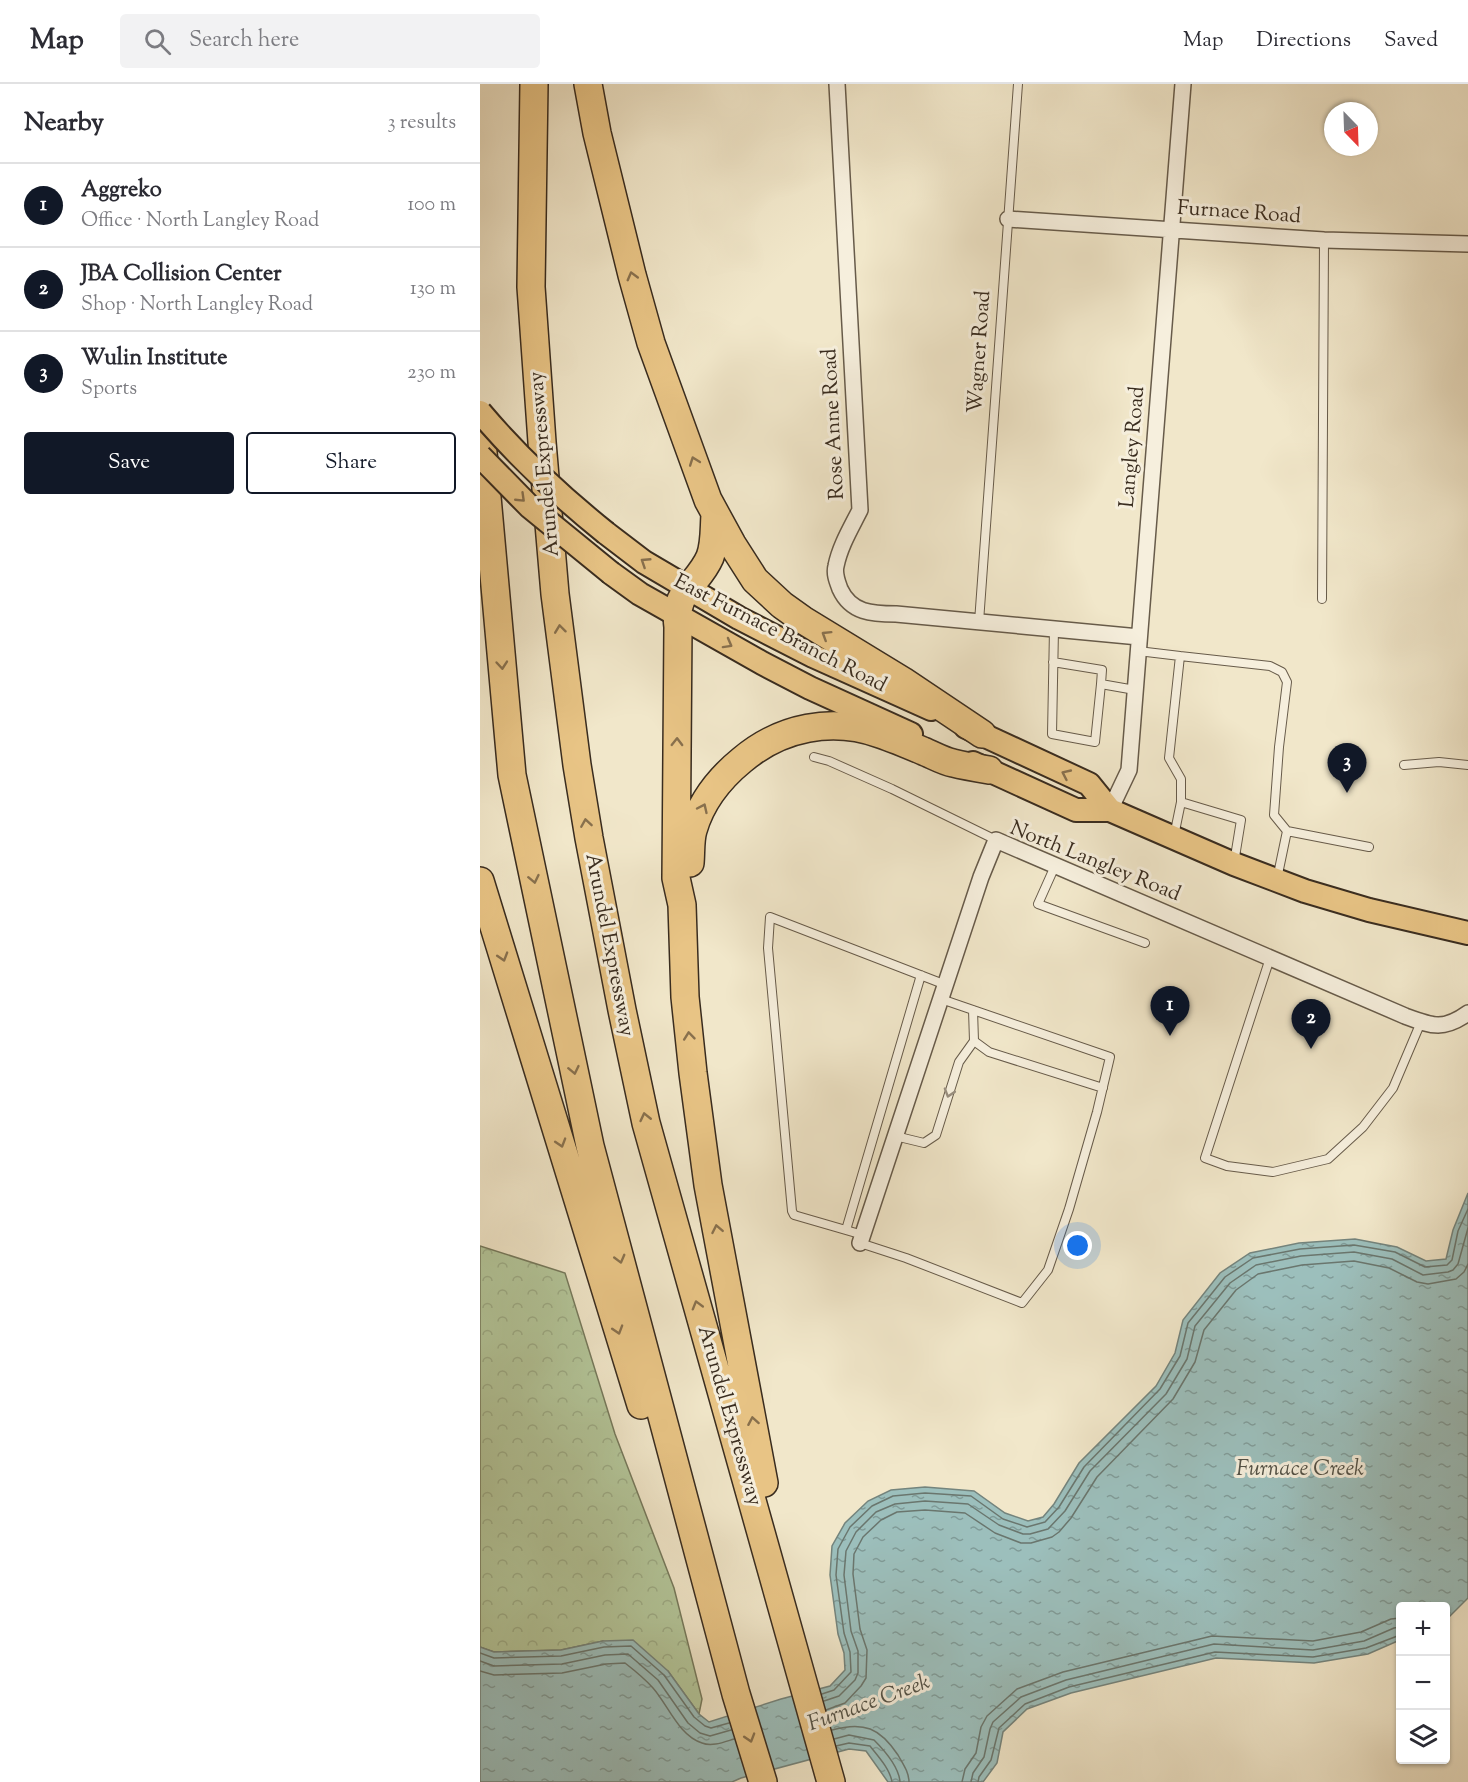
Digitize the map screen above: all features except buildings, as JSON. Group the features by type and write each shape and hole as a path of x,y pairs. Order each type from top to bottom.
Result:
{"highway":[{"name":"Arundel Expressway","path":"534,84 531,287 555,594 587,828 619,999 646,1123 830,1779"},
{"path":"588,84 597,133 651,343 708,500 732,544 755,580 782,605 982,734"},
{"path":"480,419 512,775 590,1146 736,1694"},
{"path":"715,515 710,555 699,576 688,587 681,599 677,616 676,878 682,905 685,997 708,1185 794,1644"},
{"path":"682,905 688,877 693,831 717,783 758,746 783,734 817,726 849,727 878,733 951,763 989,770"},
{"path":"480,881 630,1372 763,1782"}],"main road":[{"name":"East Furnace Branch Road","path":"480,412 526,463 566,501 644,562 740,618 813,656 1089,784 1110,810"},
{"name":"East Furnace Branch Road","path":"480,456 530,507 640,594 810,688 1076,810 1110,810 1276,881 1369,910 1468,933"}],"street":[{"name":"Rose Anne Road","path":"837,84 860,510 835,568 836,579 843,596 857,609 873,614 896,614 1053,629 1139,644"},
{"name":"Langley Road","path":"1110,810 1128,770 1183,84"},
{"name":"Furnace Road","path":"1008,219 1324,240 1468,244"},
{"name":"North Langley Road","path":"862,1239 981,877 996,840 1421,1022 1430,1025 1451,1024 1468,1013"}],"lane":[{"name":"Wagner Road","path":"979,622 1018,84"},
{"path":"1322,599 1324,240"},
{"path":"1053,629 1052,734 1095,742 1102,670 1053,662"},
{"path":"1139,644 1180,656 1270,666 1282,672 1287,682 1274,815 1287,831 1368,847"},
{"path":"1173,838 1181,802 1181,779 1169,758 1180,656"},
{"path":"1101,684 1135,690"},
{"path":"814,757 829,761 892,789 996,840"},
{"path":"1404,765 1439,762 1468,765"},
{"path":"1181,802 1241,820 1234,864"},
{"path":"1276,881 1287,831"},
{"path":"1055,866 1038,904 1145,943"},
{"path":"770,917 921,975 943,992 973,1010 1110,1057 1069,1209 1048,1270 1022,1303 906,1258 846,1230 794,1215 792,1211 768,948 770,917"},
{"path":"1270,958 1205,1158 1227,1166 1273,1172 1328,1159 1363,1127 1393,1088 1421,1022"},
{"path":"846,1230 921,975"},
{"path":"896,1136 924,1143 936,1135 959,1062 974,1041 973,1010"},
{"path":"974,1041 989,1052 1103,1088"}],"green space":[{"path":"480,1246 565,1273 615,1434 674,1588 702,1699 699,1714 668,1671 603,1641 561,1650 494,1652 480,1647"}],"water":[{"name":"Furnace Creek","path":"1468,1193 1468,1598 1450,1616 1450,1602 1396,1602 1396,1642 1368,1654 1314,1663 1216,1658 1071,1693 1027,1709 1003,1732 997,1763 983,1782 888,1782 866,1751 849,1749 732,1782 480,1782 480,1647 494,1652 561,1650 603,1641 633,1640 668,1671 699,1714 709,1722 830,1686 845,1670 830,1575 832,1546 845,1523 868,1501 891,1490 925,1487 974,1491 1005,1513 1028,1521 1043,1517 1054,1504 1079,1463 1156,1386 1175,1353 1183,1320 1220,1273 1250,1253 1299,1243 1355,1239 1397,1247 1426,1261 1446,1259 1453,1230"}],"place":[{"name":"Wulin Institute","path":"1347,793"},
{"name":"Aggreko","path":"1170,1036"},
{"name":"JBA Collision Center","path":"1311,1049"}]}
